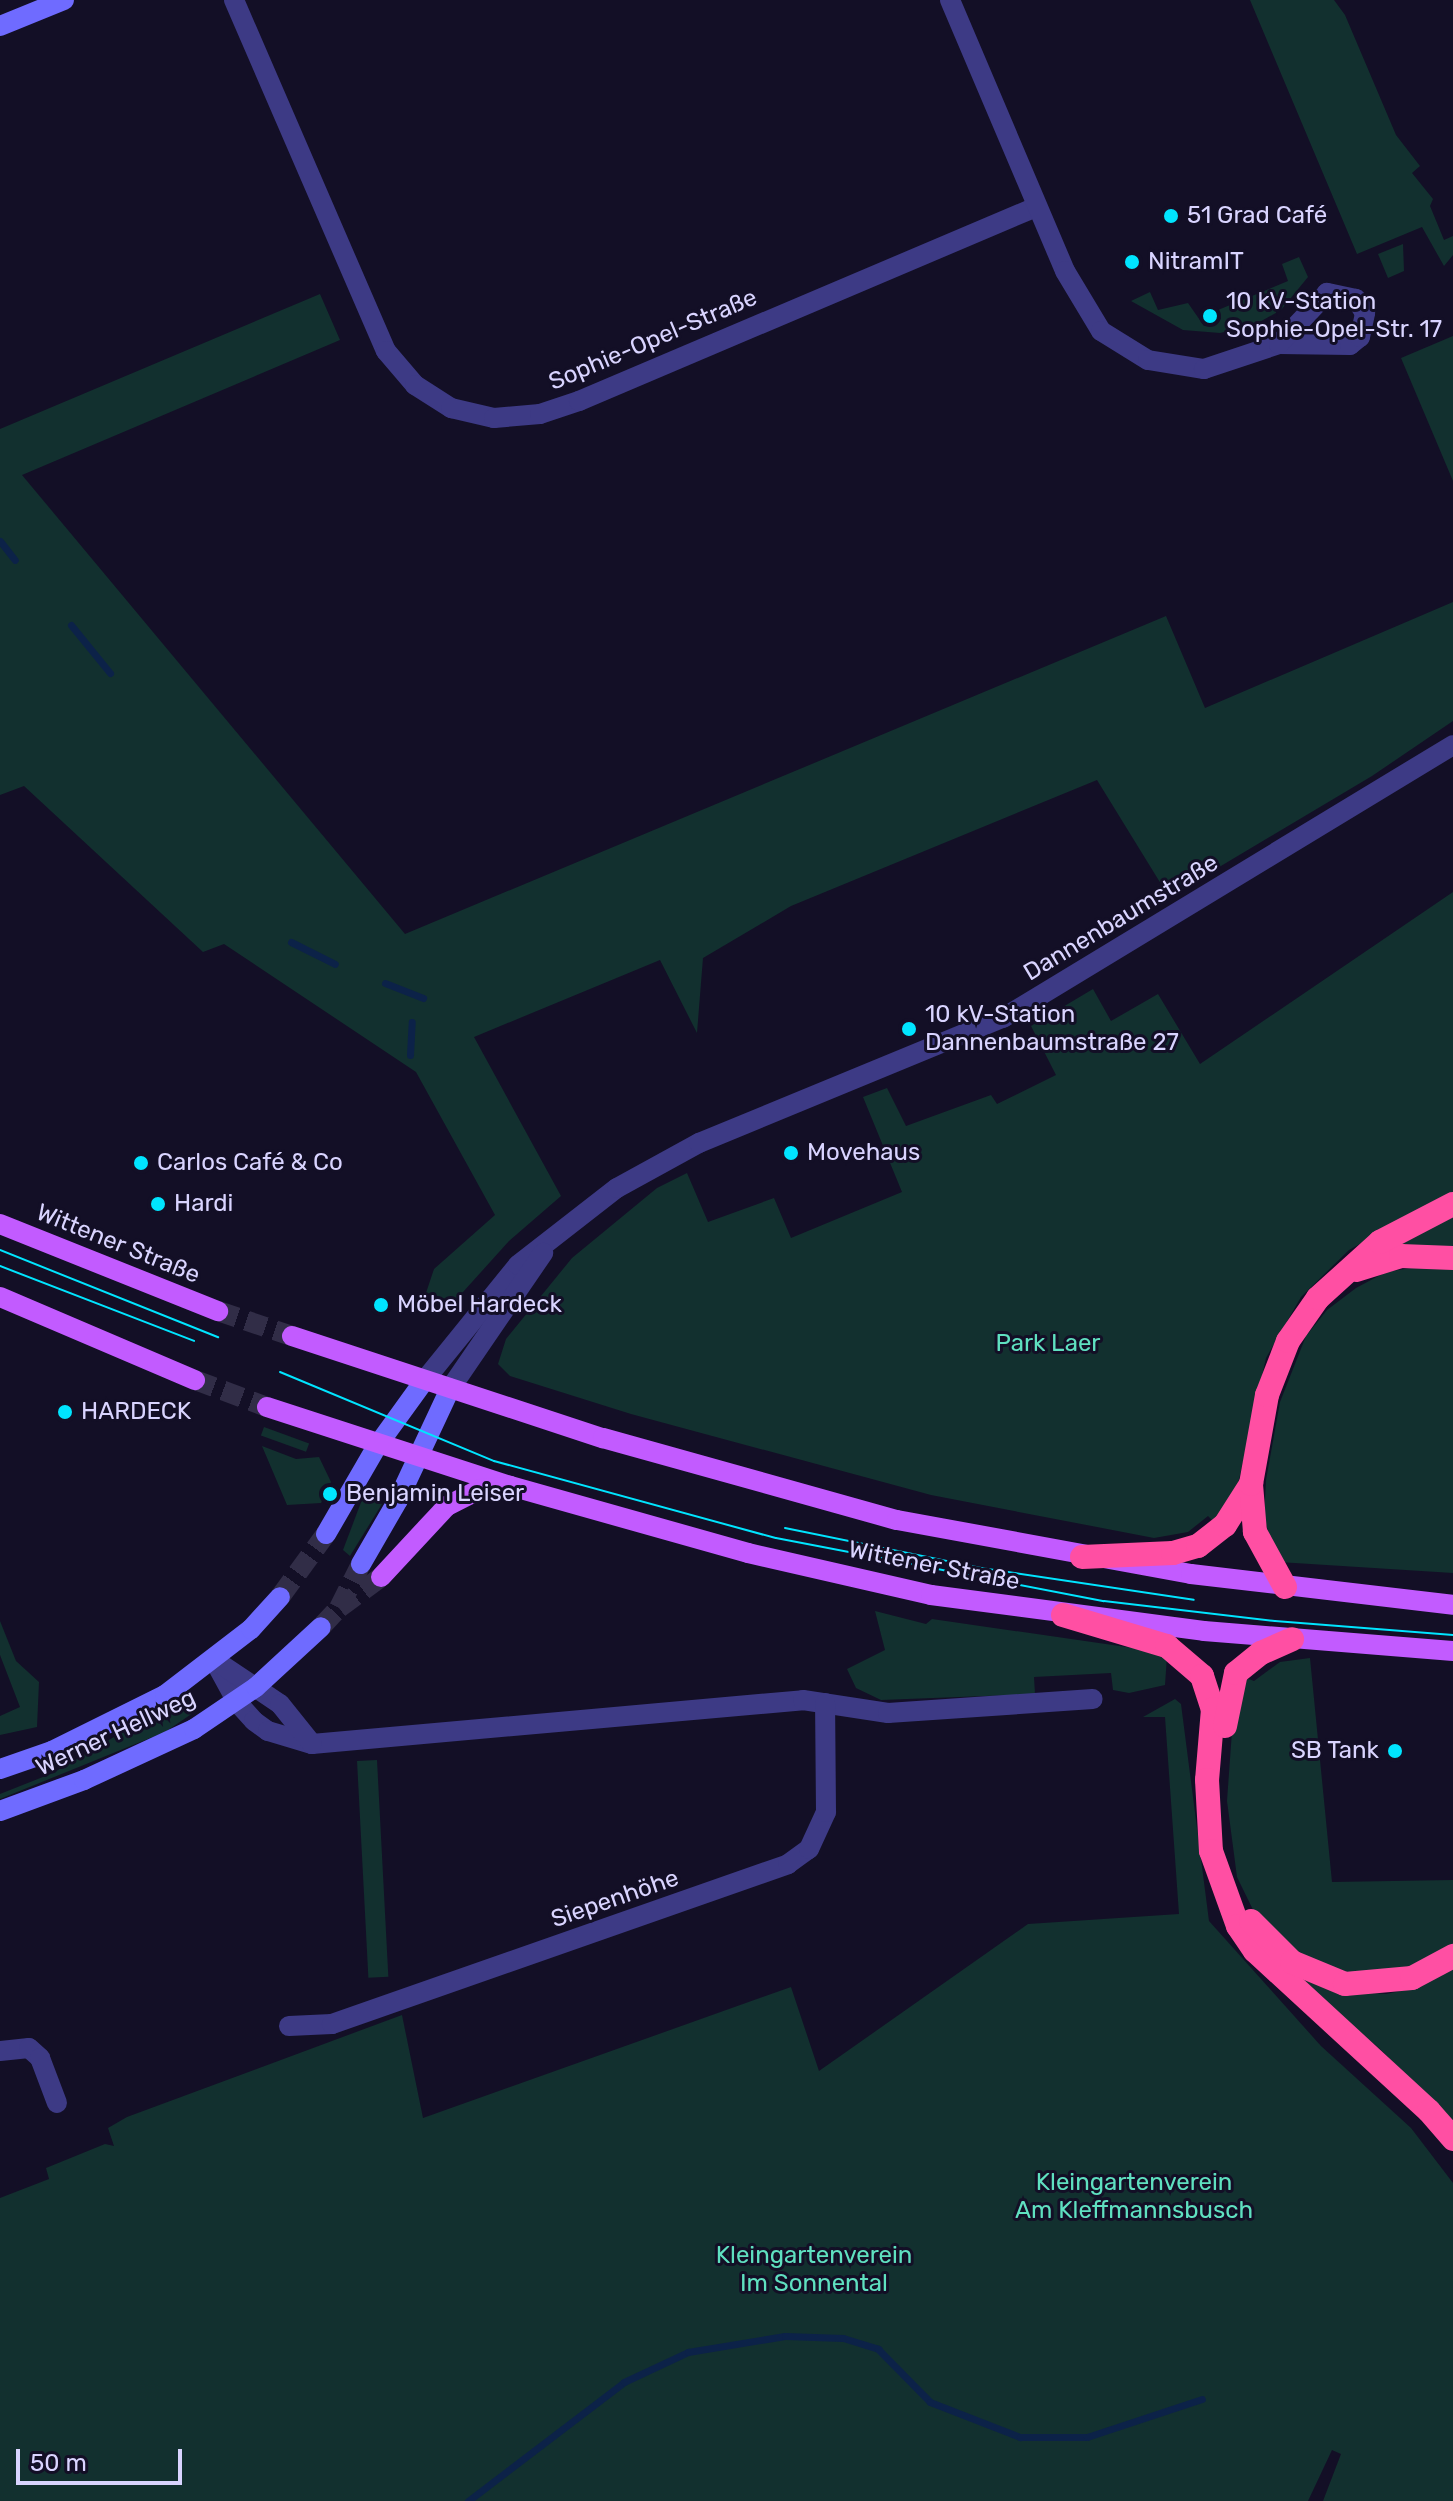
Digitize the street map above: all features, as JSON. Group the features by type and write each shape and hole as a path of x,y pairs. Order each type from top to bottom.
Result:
{"highway":[{"path":"1285,1587 1255,1532 1251,1484 1267,1395 1288,1341 1318,1298 1380,1242 1453,1204"},
{"path":"1343,1275 1401,1256 1453,1258"},
{"path":"1082,1557 1173,1553 1198,1546 1225,1525 1251,1484"},
{"path":"1063,1615 1167,1646 1202,1676 1213,1709 1207,1780 1211,1851 1238,1926 1255,1951 1429,2111 1453,2139"},
{"path":"1292,1639 1261,1653 1236,1673 1226,1703 1221,1834 1228,1868 1252,1922 1292,1962 1345,1984 1412,1978 1453,1956"}],"main road":[{"path":"0,26 64,0"},
{"name":"Wittener Straße","path":"0,1224 218,1311"},
{"path":"0,1297 195,1380"},
{"name":"Wittener Straße","path":"292,1336 424,1381 782,1491 897,1520 1082,1557 1285,1587 1453,1605"},
{"path":"326,1534 377,1446 424,1381"},
{"path":"361,1564 419,1459 450,1389"},
{"name":"Wittener Straße","path":"267,1407 377,1446 510,1486 851,1578 1063,1615 1292,1639 1453,1651"},
{"path":"381,1577 447,1506 481,1489 510,1486"},
{"name":"Werner Hellweg","path":"0,1769 128,1715 214,1660 280,1597"},
{"name":"Werner Hellweg","path":"0,1811 163,1745 237,1702 321,1627"}],"street":[{"name":"Sophie-Opel-Straße","path":"234,0 386,351 415,385 451,408 494,418 540,414 579,401 1036,207"},
{"path":"950,0 1036,207 1083,308 1124,349 1174,368 1204,369 1279,344"},
{"name":"Dannenbaumstraße","path":"424,1381 518,1265 617,1188 699,1143 1025,1006 1453,745"},
{"name":"Dannenbaumstraße","path":"450,1389 550,1243"},
{"path":"214,1660 280,1704 312,1744"},
{"path":"214,1660 237,1702 268,1731 312,1744 803,1700 888,1713 1093,1699"},
{"name":"Siepenhöhe","path":"289,2026 332,2024 788,1864 809,1849 826,1812 825,1703"},
{"path":"0,2051 29,2048 40,2058 57,2103"}],"green space":[{"path":"1250,0 1334,0 1345,15 1396,135 1420,166 1412,173 1433,199 1430,206 1444,240 1453,236 1453,255 1444,266 1422,227 1357,254"},
{"path":"1403,244 1404,271 1388,278 1378,254"},
{"path":"1299,257 1308,277 1281,310 1256,324 1220,333 1183,330 1131,301 1150,292 1158,310 1188,303 1204,326 1221,319 1218,310 1288,281 1282,264"},
{"path":"320,294 340,340 22,475 405,934 1166,616 1205,708 1453,602 1453,721 1372,776 1169,897 1097,780 791,906 703,958 697,1033 660,960 474,1037 561,1196 509,1241 454,1302 426,1293 434,1269 495,1215 416,1072 224,944 203,952 24,786 0,795 0,429"},
{"path":"1453,336 1453,481 1401,358"},
{"name":"Park Laer","path":"1453,892 1453,1192 1349,1250 1301,1297 1266,1358 1238,1484 1215,1523 1208,1516 1188,1532 1154,1538 931,1495 631,1414 510,1376 498,1364 506,1339 572,1258 657,1188 687,1173 708,1222 774,1198 791,1238 902,1192 863,1097 887,1088 906,1126 991,1095 997,1104 1056,1075 1031,1026 1093,989 1111,1021 1158,994 1200,1064"},
{"path":"1453,1215 1453,1248 1396,1247"},
{"path":"1423,1266 1453,1270 1453,1573 1279,1562 1264,1519 1266,1480 1280,1402 1306,1336 1327,1310 1356,1288 1386,1272"},
{"path":"264,1427 309,1443 306,1452 261,1435"},
{"path":"262,1446 296,1459 319,1457 331,1482 321,1503 287,1505"},
{"path":"363,1497 382,1504 350,1556 343,1550"},
{"path":"875,1611 926,1624 932,1619 1147,1650 1167,1656 1165,1685 1129,1693 1113,1690 1111,1673 1034,1677 1035,1694 881,1700 856,1688 847,1669 885,1650"},
{"path":"0,1621 16,1661 39,1682 37,1727 0,1735 0,1716 20,1707 0,1655"},
{"path":"1310,1658 1332,1882 1453,1880 1453,1946 1410,1969 1348,1975 1296,1956 1257,1918 1237,1877 1227,1801 1234,1703 1246,1678 1254,1681 1280,1662"},
{"path":"180,1698 194,1703 196,1711 165,1732 0,1799 0,1794 53,1773"},
{"path":"1175,1699 1181,1704 1209,1921 1321,2046 1411,2128 1453,2183 1453,2501 1323,2501 1341,2454 1332,2450 1308,2501 0,2501 0,2198 49,2179 46,2168 105,2144 114,2146 108,2128 127,2117 402,2015 423,2118 791,1987 819,2071 1028,1924 1179,1914 1165,1717 1143,1717"},
{"path":"377,1760 388,1977 368,1978 357,1761"},
{"path":"1453,1968 1453,2122 1380,2049 1293,1975 1344,1991 1386,1994 1416,1988"}],"waterway":[{"path":"0,541 15,560"},
{"path":"71,625 110,673"},
{"path":"291,942 335,964"},
{"path":"385,983 423,998"},
{"path":"410,1055 412,1022"},
{"path":"468,2501 624,2382 688,2352 785,2336 843,2338 878,2349 930,2402 1020,2437 1087,2437 1202,2399"}],"tunnel":[{"path":"218,1311 292,1336"},
{"path":"195,1380 267,1407"},
{"path":"280,1597 326,1534"},
{"path":"321,1627 339,1608 361,1564"},
{"path":"339,1608 381,1577"}],"tram line":[{"path":"0,1250 218,1337"},
{"path":"0,1266 194,1341"},
{"path":"280,1372 494,1461 776,1538 1104,1601 1275,1621 1453,1635"},
{"path":"785,1528 981,1568 1194,1600"}],"place":[{"name":"51 Grad Café","path":"1171,216"},
{"name":"NitramIT","path":"1132,262"},
{"name":"10 kV-Station Sophie-Opel-Str. 17","path":"1210,316"},
{"name":"10 kV-Station Dannenbaumstraße 27","path":"909,1029"},
{"name":"Movehaus","path":"791,1153"},
{"name":"Carlos Café & Co","path":"141,1163"},
{"name":"Hardi","path":"158,1204"},
{"name":"Möbel Hardeck","path":"381,1305"},
{"name":"HARDECK","path":"65,1412"},
{"name":"Benjamin Leiser","path":"330,1494"},
{"name":"SB Tank","path":"1395,1751"}],"park label":[{"name":"Kleingartenverein Am Kleffmannsbusch","path":"1134,2197"},
{"name":"Kleingartenverein Im Sonnental","path":"814,2270"}]}
